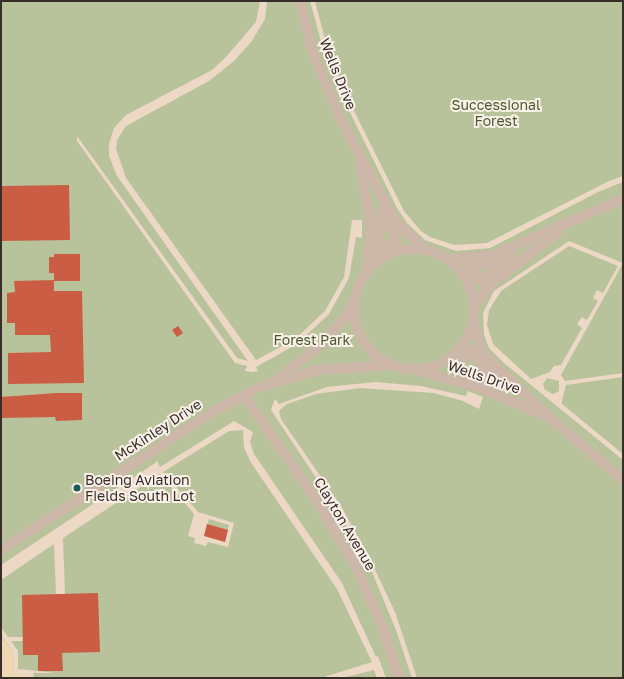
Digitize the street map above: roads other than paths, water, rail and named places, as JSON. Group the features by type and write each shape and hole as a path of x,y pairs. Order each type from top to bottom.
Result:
{"street":[{"name":"Wells Drive","path":"300,1 312,53 358,153 395,221 428,251"},
{"name":"Wells Drive","path":"358,153 370,215 366,274"},
{"path":"448,260 493,254 569,224 623,199"},
{"path":"474,305 495,281 569,224"},
{"path":"413,249 428,251 448,260 464,277 474,305 473,320 466,341 451,357 431,367 407,369 391,365 371,351 360,335 355,316 356,296 366,274 392,254 413,249"},
{"name":"McKinley Drive","path":"275,381 335,331 356,296"},
{"name":"Wells Drive","path":"473,320 480,347 486,357 550,418 623,480"},
{"path":"471,350 487,372 505,390 456,368 471,350"},
{"name":"McKinley Drive","path":"1,550 178,434 244,395 275,381 335,367 391,365"},
{"name":"Wells Drive","path":"407,369 465,383 550,418"},
{"name":"Clayton Avenue","path":"244,395 314,497 354,563 380,621 399,678"}],"place":[{"name":"Boeing Aviation Fields South Lot","path":"77,488"}],"park label":[{"name":"Successional Forest","path":"496,114"},
{"name":"Forest Park","path":"312,340"}]}
